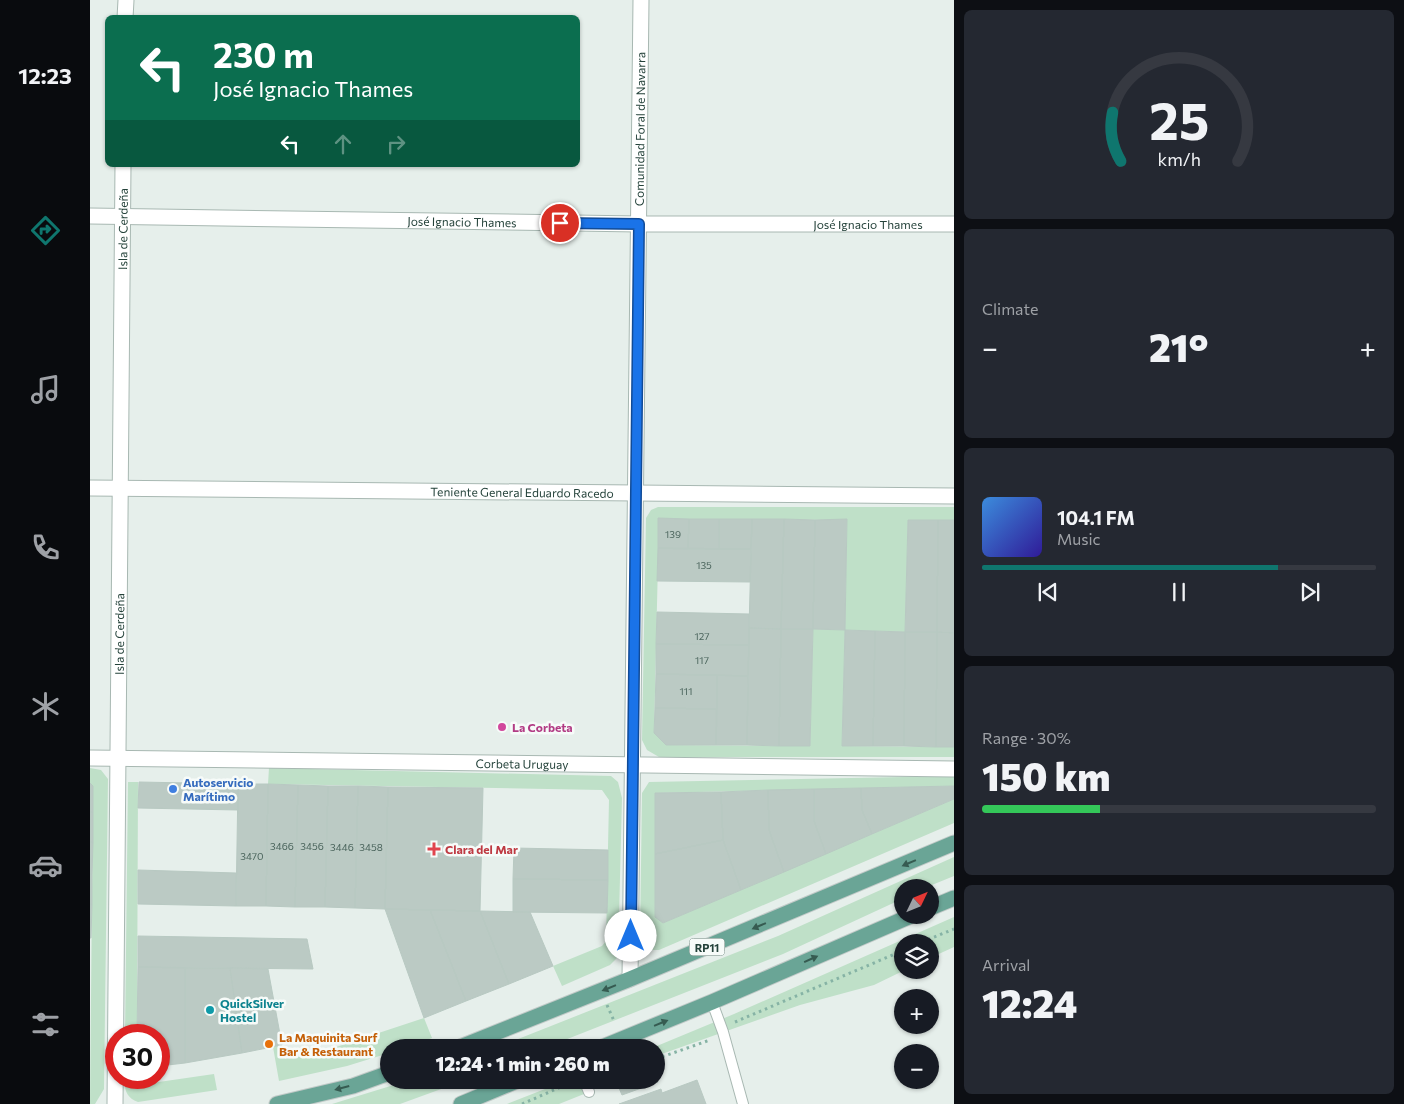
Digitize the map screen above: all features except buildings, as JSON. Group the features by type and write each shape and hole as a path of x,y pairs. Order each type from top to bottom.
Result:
{"main road":[{"name":"RP11","path":"480,1039 630,979 954,843"},
{"path":"939,904 954,898"},
{"path":"622,1039 894,923"},
{"path":"277,1104 353,1086 380,1076"},
{"path":"461,1104 497,1089"}],"street":[{"path":"125,15 126,0"},
{"name":"Comunidad Foral de Navarra","path":"630,979 641,0"},
{"name":"Isla de Cerdeña","path":"115,1104 122,488 123,167"},
{"name":"José Ignacio Thames","path":"90,216 639,224 954,224"},
{"name":"Teniente General Eduardo Racedo","path":"90,488 954,496"},
{"name":"Corbeta Uruguay","path":"90,758 954,769"}],"lane":[{"path":"712,1002 722,1028 744,1104"}],"path":[{"path":"939,935 954,929"},
{"path":"665,1056 710,1040 708,1032 722,1028 894,954"},
{"path":"607,1005 614,1021"},
{"path":"522,1104 557,1089"}],"green space":[{"path":"658,507 954,507 954,520 908,520 905,632 845,630 842,746 954,747 954,757 659,757 647,750 642,740 646,518 651,510","holes":["659,519 847,520 845,630 813,629 810,746 666,745 654,733"]},
{"path":"90,768 101,770 108,779 104,1089 95,1104 90,1104 93,787 90,783"},
{"path":"269,768 611,776 618,782 622,798 618,957 610,965 562,986 553,966 602,946 606,941 609,800 602,790 268,784"},
{"path":"954,776 954,786 655,793 655,916 663,923 954,799 954,823 659,950 650,950 643,944 640,937 642,793 649,782"},
{"path":"128,782 138,782 137,1024 125,1024"},
{"path":"954,857 954,876 939,882 939,879 905,879"},
{"path":"894,884 894,903 783,954 567,1039 518,1039 778,936"},
{"path":"954,917 954,947 939,954 939,934 915,934"},
{"path":"894,943 894,975 874,985 800,1005 665,1053 665,1043"},
{"path":"424,1018 432,1038 380,1039 380,1056 347,1066 279,1081 273,1047 282,1045 285,1059 315,1054"},
{"path":"214,1074 217,1090 138,1102 128,1096 126,1089 170,1089 170,1080"},
{"path":"381,1089 441,1089 400,1104 332,1104"},
{"path":"545,1089 582,1089 584,1094 559,1104 507,1104"}],"place":[{"name":"La Corbeta","path":"502,727"},
{"name":"Autoservicio Marítimo","path":"173,789"},
{"name":"Clara del Mar","path":"434,849"},
{"name":"QuickSilver Hostel","path":"210,1010"},
{"name":"La Maquinita Surf Bar & Restaurant","path":"269,1044"}],"route":[{"path":"560,223 639,224 631,936"}]}
